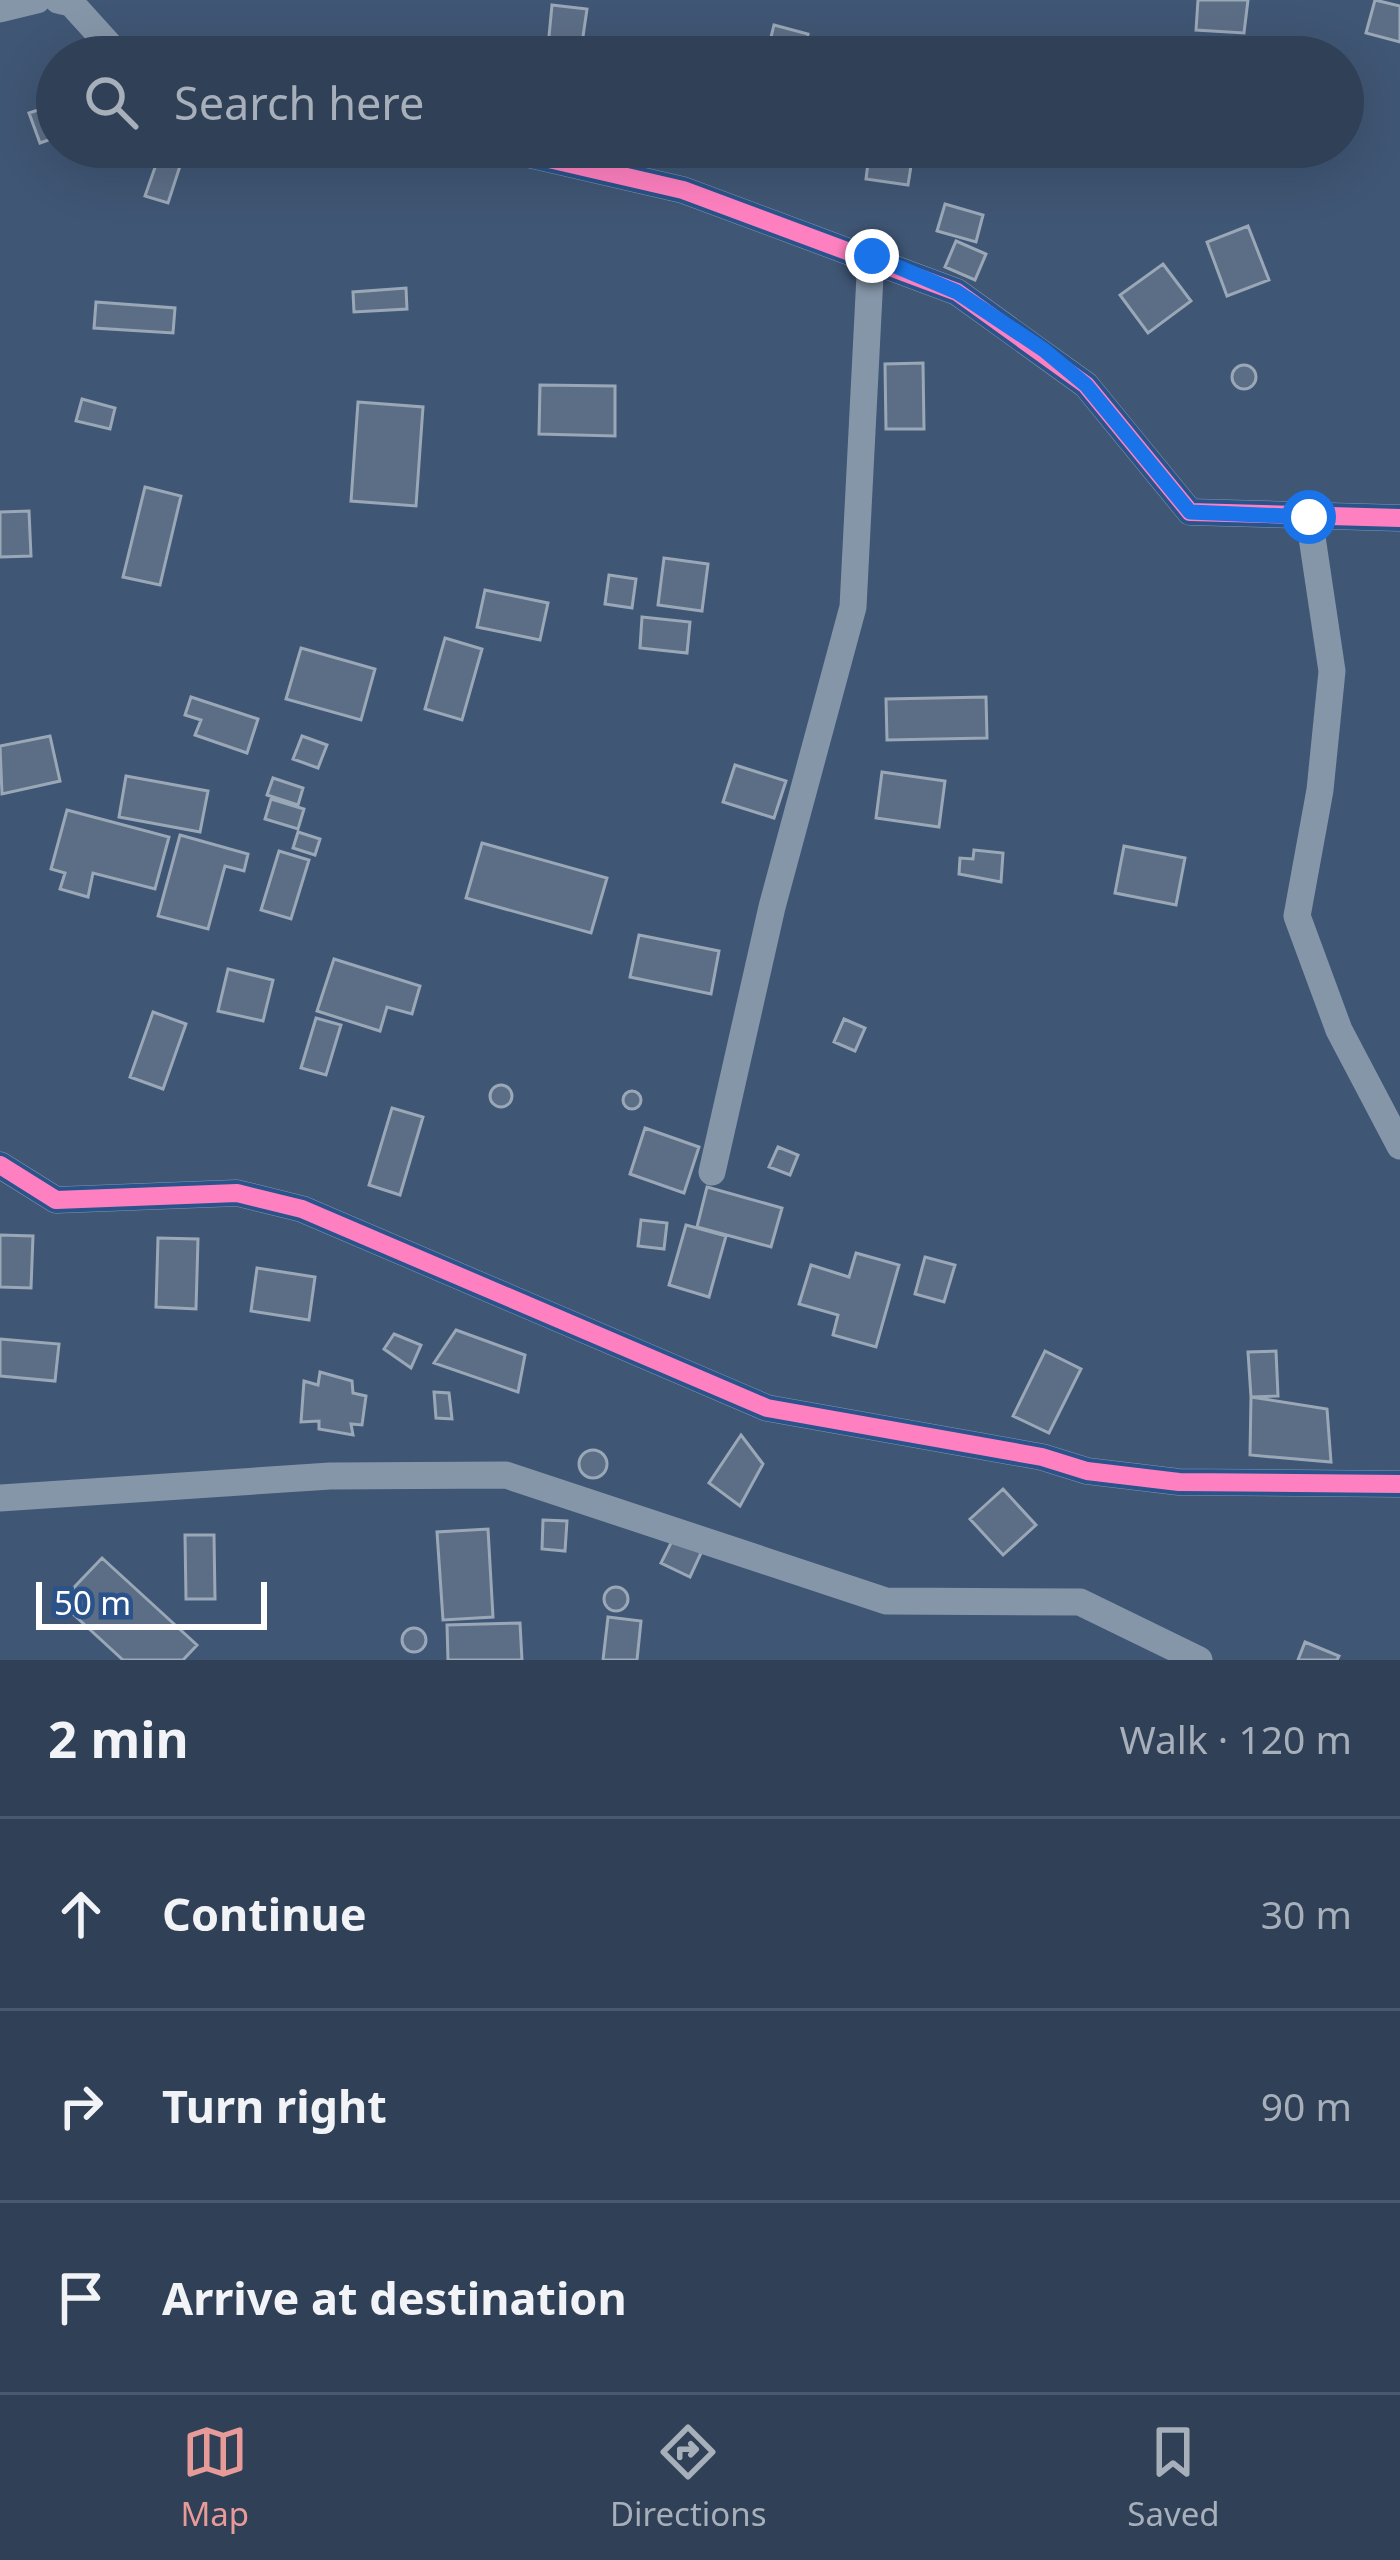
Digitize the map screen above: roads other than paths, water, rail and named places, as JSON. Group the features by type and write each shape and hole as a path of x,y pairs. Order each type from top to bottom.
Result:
{"street":[{"path":"0,9 38,0"},
{"path":"58,0 71,3 101,36"},
{"path":"588,168 683,190 872,256 957,292 1044,350 1086,385 1190,512 1400,518"},
{"path":"712,1172 772,907 853,608 872,256"},
{"path":"1309,517 1332,671 1320,790 1297,916 1339,1030 1400,1146"},
{"path":"0,1165 56,1200 237,1193 302,1209 595,1339 767,1408 1042,1457 1087,1471 1178,1482 1400,1484"},
{"path":"0,1498 330,1476 506,1475 886,1601 1080,1601 1199,1660"}]}
